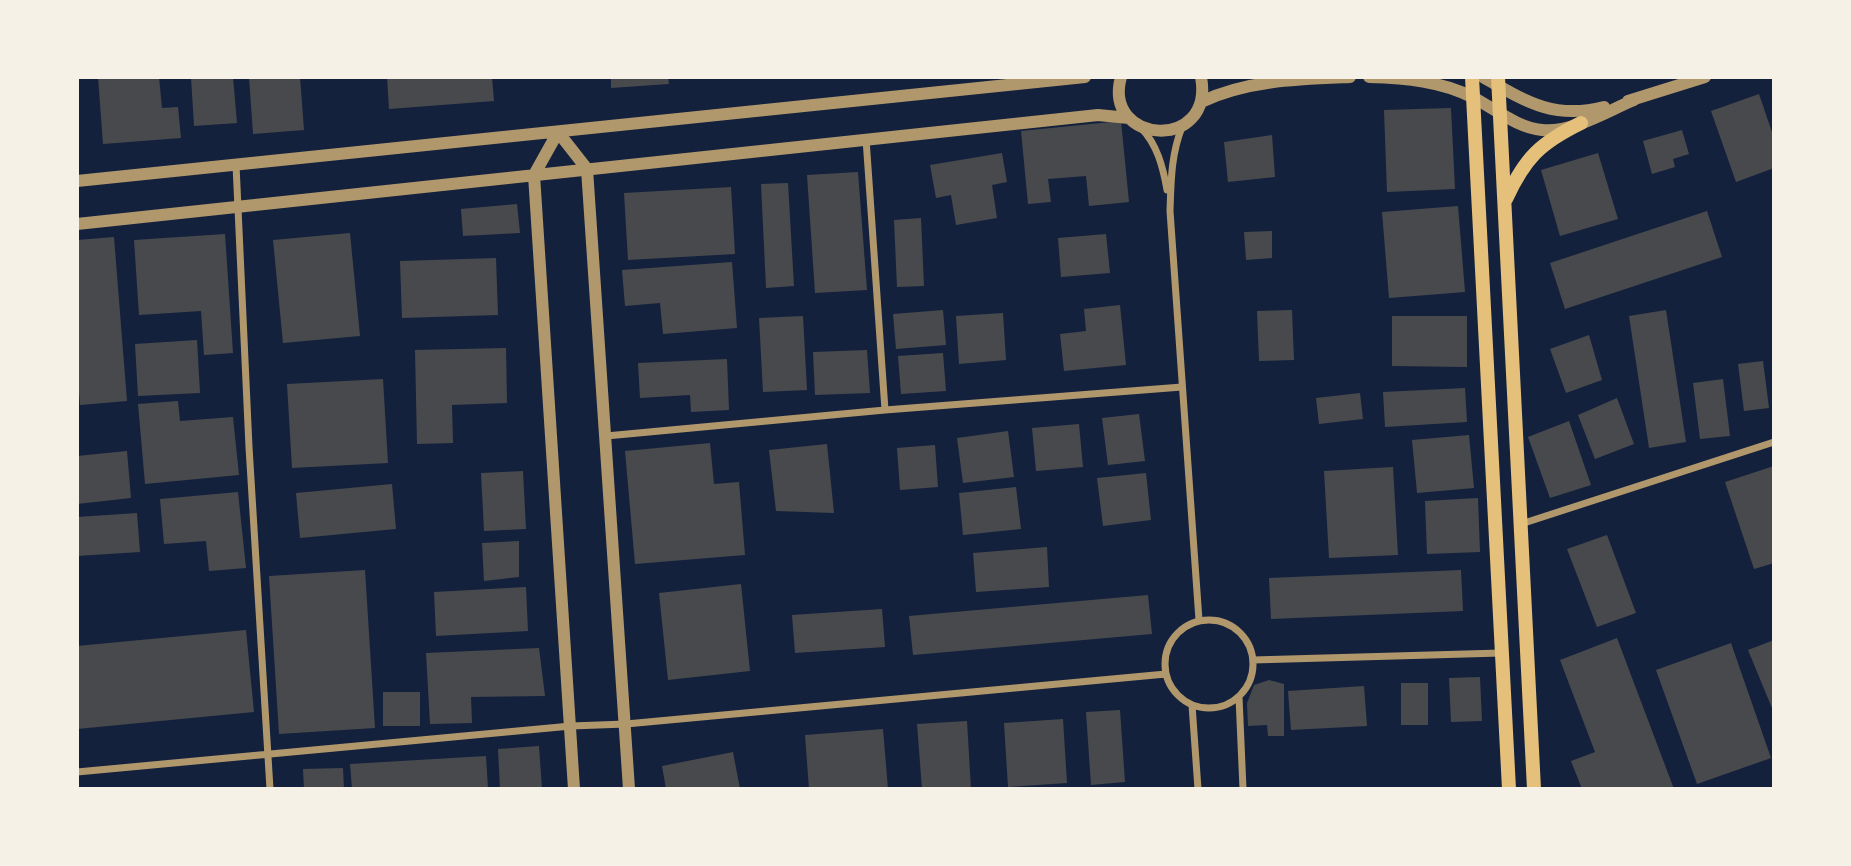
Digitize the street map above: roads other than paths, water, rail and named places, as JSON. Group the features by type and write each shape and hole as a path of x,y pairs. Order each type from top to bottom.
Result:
{"main road":[{"path":"1472,77 1509,789"},
{"path":"1498,82 1534,789"},
{"path":"1504,204 1516,177 1533,154 1545,142 1581,122"}],"street":[{"path":"77,181 1085,77"},
{"path":"1121,77 1119,96 1123,110 1149,136 1161,163 1170,211"},
{"path":"1140,127 1154,132 1168,131 1182,126 1193,117 1201,102 1201,77"},
{"path":"1201,102 1241,87 1350,77"},
{"path":"1369,77 1418,80 1447,87 1473,97 1528,127 1542,130 1554,130 1581,122 1634,100 1704,77"},
{"path":"1483,77 1498,82 1533,105 1564,112 1597,109 1634,100"},
{"path":"77,224 1098,115 1129,118"},
{"path":"1182,126 1174,147 1171,166 1170,211 1199,620"},
{"path":"558,132 587,169 629,789"},
{"path":"558,132 534,175 574,789"},
{"path":"866,139 885,410"},
{"path":"236,165 248,447 270,789"},
{"path":"606,436 885,410 1182,387"},
{"path":"1521,524 1774,442"},
{"path":"1199,620 1221,621 1241,632 1250,645 1253,660 1248,685 1239,697 1222,706 1207,708 1183,700 1172,688 1166,674 1165,655 1171,640 1185,626 1199,620"},
{"path":"1253,660 1502,653"},
{"path":"77,772 1166,674"},
{"path":"1239,697 1243,789"},
{"path":"1192,705 1198,789"}]}
